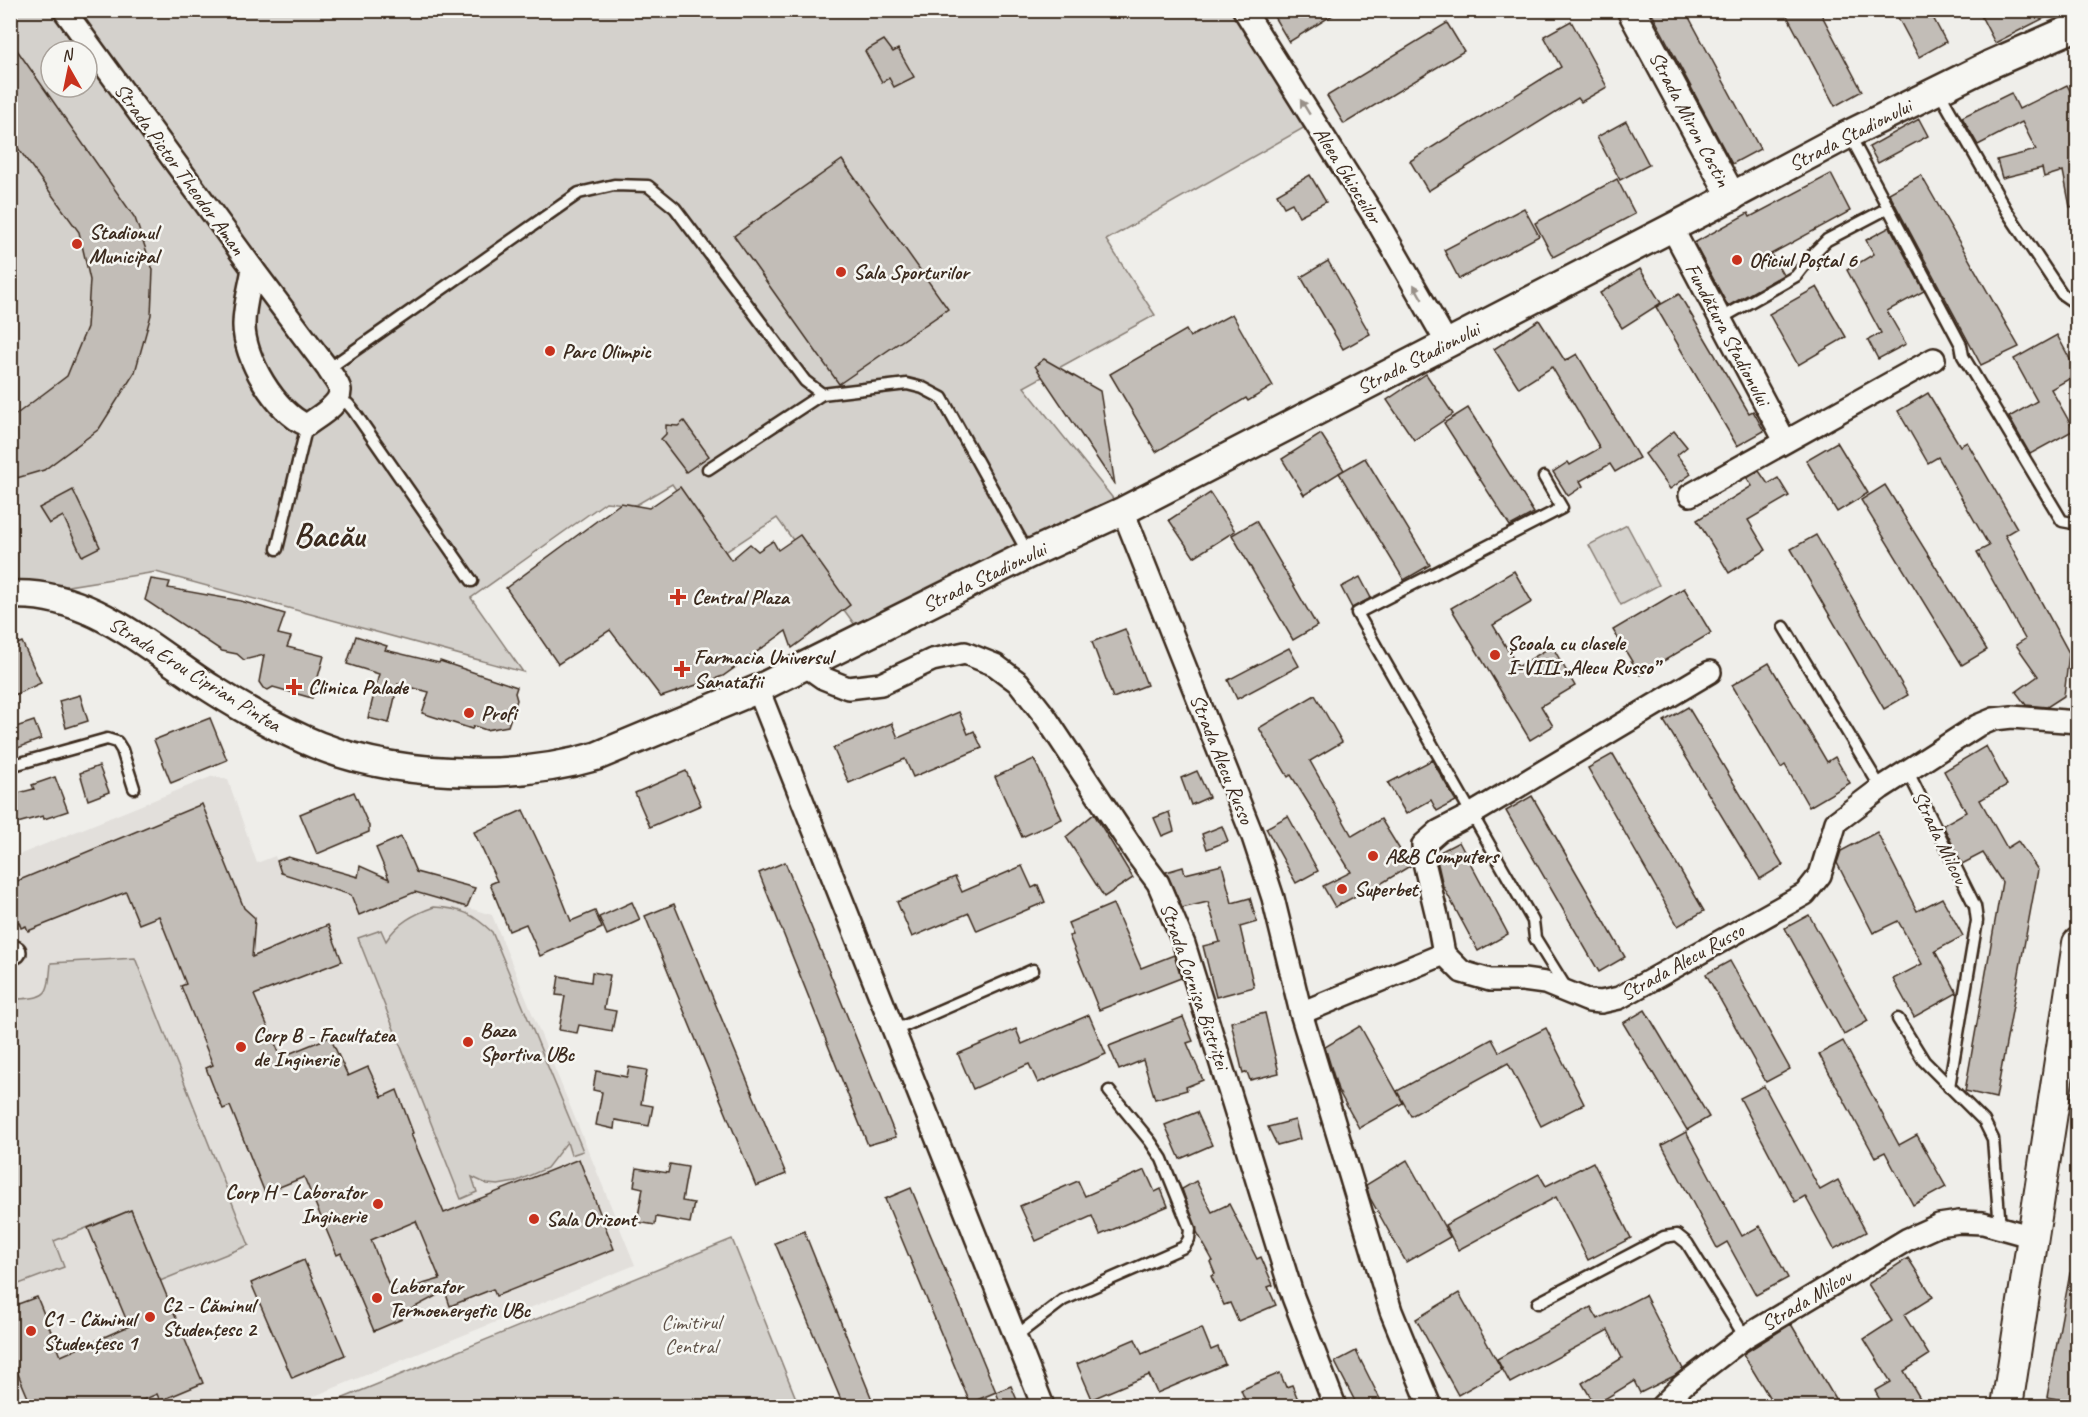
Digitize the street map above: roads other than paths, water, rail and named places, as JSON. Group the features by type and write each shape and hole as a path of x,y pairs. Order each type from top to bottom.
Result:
{"main road":[{"path":"2007,1407 2078,942"}],"street":[{"name":"Strada Pictor Theodor Aman","path":"64,10 328,369 340,390 337,401"},
{"name":"Aleea Ghioceilor","path":"1244,10 1377,221 1447,343"},
{"name":"Strada Miron Costin","path":"1631,10 1732,197"},
{"name":"Strada Stadionului","path":"758,689 1250,447 1849,134 2043,40 2078,26"},
{"name":"Fundătura Stadionului","path":"1672,228 1785,441"},
{"name":"Strada Pictor Theodor Aman","path":"253,269 244,325 249,352 272,394 292,418 307,425"},
{"path":"1690,495 1934,359"},
{"path":"307,425 337,401"},
{"name":"Strada Alecu Russo","path":"1122,511 1253,837 1273,898 1300,1013 1391,1311 1430,1407"},
{"name":"Strada Erou Ciprian Pintea","path":"10,595 43,595 69,601 94,612 137,637 213,689 294,735 351,756 399,766 456,772 515,771 574,763 597,756 758,689"},
{"name":"Strada Cornișa Bistriței","path":"806,666 823,678 848,688 881,684 932,660 965,653 995,664 1019,682 1044,715 1158,883 1185,944 1293,1297 1335,1407"},
{"path":"1300,1013 1444,954 1423,845 1439,831 1472,814 1710,672"},
{"path":"758,689 1043,1407"},
{"name":"Strada Milcov","path":"1907,770 1977,726 1994,719 2012,717 2078,722"},
{"name":"Strada Alecu Russo","path":"1444,954 1462,972 1490,980 1545,983 1589,1001 1601,1002 1619,998 1805,894 1820,875 1836,822 1907,770"},
{"name":"Strada Milcov","path":"1745,1337 1908,1239 1939,1225 1983,1222 2033,1237"},
{"path":"1662,1407 1683,1385 1745,1337"}],"lane":[{"path":"986,10 1002,10"},
{"path":"1938,90 2006,210 2062,294 2078,305"},
{"path":"1849,134 1961,345 1963,356 2062,521 2078,524"},
{"path":"328,369 579,193 614,185 648,186 675,208 805,381 822,394"},
{"path":"1720,319 1796,276 1827,240 1888,208"},
{"path":"708,469 822,394 907,384 923,388 942,398 1029,554"},
{"path":"337,401 348,404 353,410 472,581"},
{"path":"277,549 307,425"},
{"path":"1544,477 1562,508 1357,613 1533,921 1535,938 1569,993"},
{"path":"1784,627 1881,788"},
{"path":"10,766 107,739 117,742 122,750 134,788"},
{"name":"Strada Milcov","path":"1907,770 1975,906 1977,921 1949,1087"},
{"path":"895,1030 1033,970"},
{"path":"1898,1019 1924,1061 1984,1121 1993,1139 2000,1228"},
{"path":"1016,1336 1063,1300 1184,1247 1189,1239 1190,1229 1162,1159 1109,1091"},
{"path":"1538,1303 1665,1237 1677,1235 1687,1243 1745,1337"}],"place":[{"name":"Stadionul Municipal","path":"77,244"},
{"name":"Oficiul Poștal 6","path":"1737,260"},
{"name":"Sala Sporturilor","path":"841,272"},
{"name":"Parc Olimpic","path":"550,351"},
{"name":"Central Plaza","path":"678,597"},
{"name":"Școala cu clasele I-VIII „Alecu Russo”","path":"1495,655"},
{"name":"Farmacia Universul Sanatatii","path":"682,669"},
{"name":"Clinica Palade","path":"294,687"},
{"name":"Profi","path":"469,713"},
{"name":"A&B Computers","path":"1373,856"},
{"name":"Superbet","path":"1342,889"},
{"name":"Baza Sportiva UBc","path":"468,1042"},
{"name":"Corp B - Facultatea de Inginerie","path":"241,1047"},
{"name":"Corp H - Laborator Inginerie","path":"378,1204"},
{"name":"Sala Orizont","path":"534,1219"},
{"name":"Laborator Termoenergetic UBc","path":"377,1298"},
{"name":"C2 - Căminul Studențesc 2","path":"150,1317"},
{"name":"C1 - Căminul Studențesc 1","path":"31,1331"}],"district":[{"name":"Bacău","path":"329,534"}],"park label":[{"name":"Cimitirul Central","path":"691,1334"}]}
